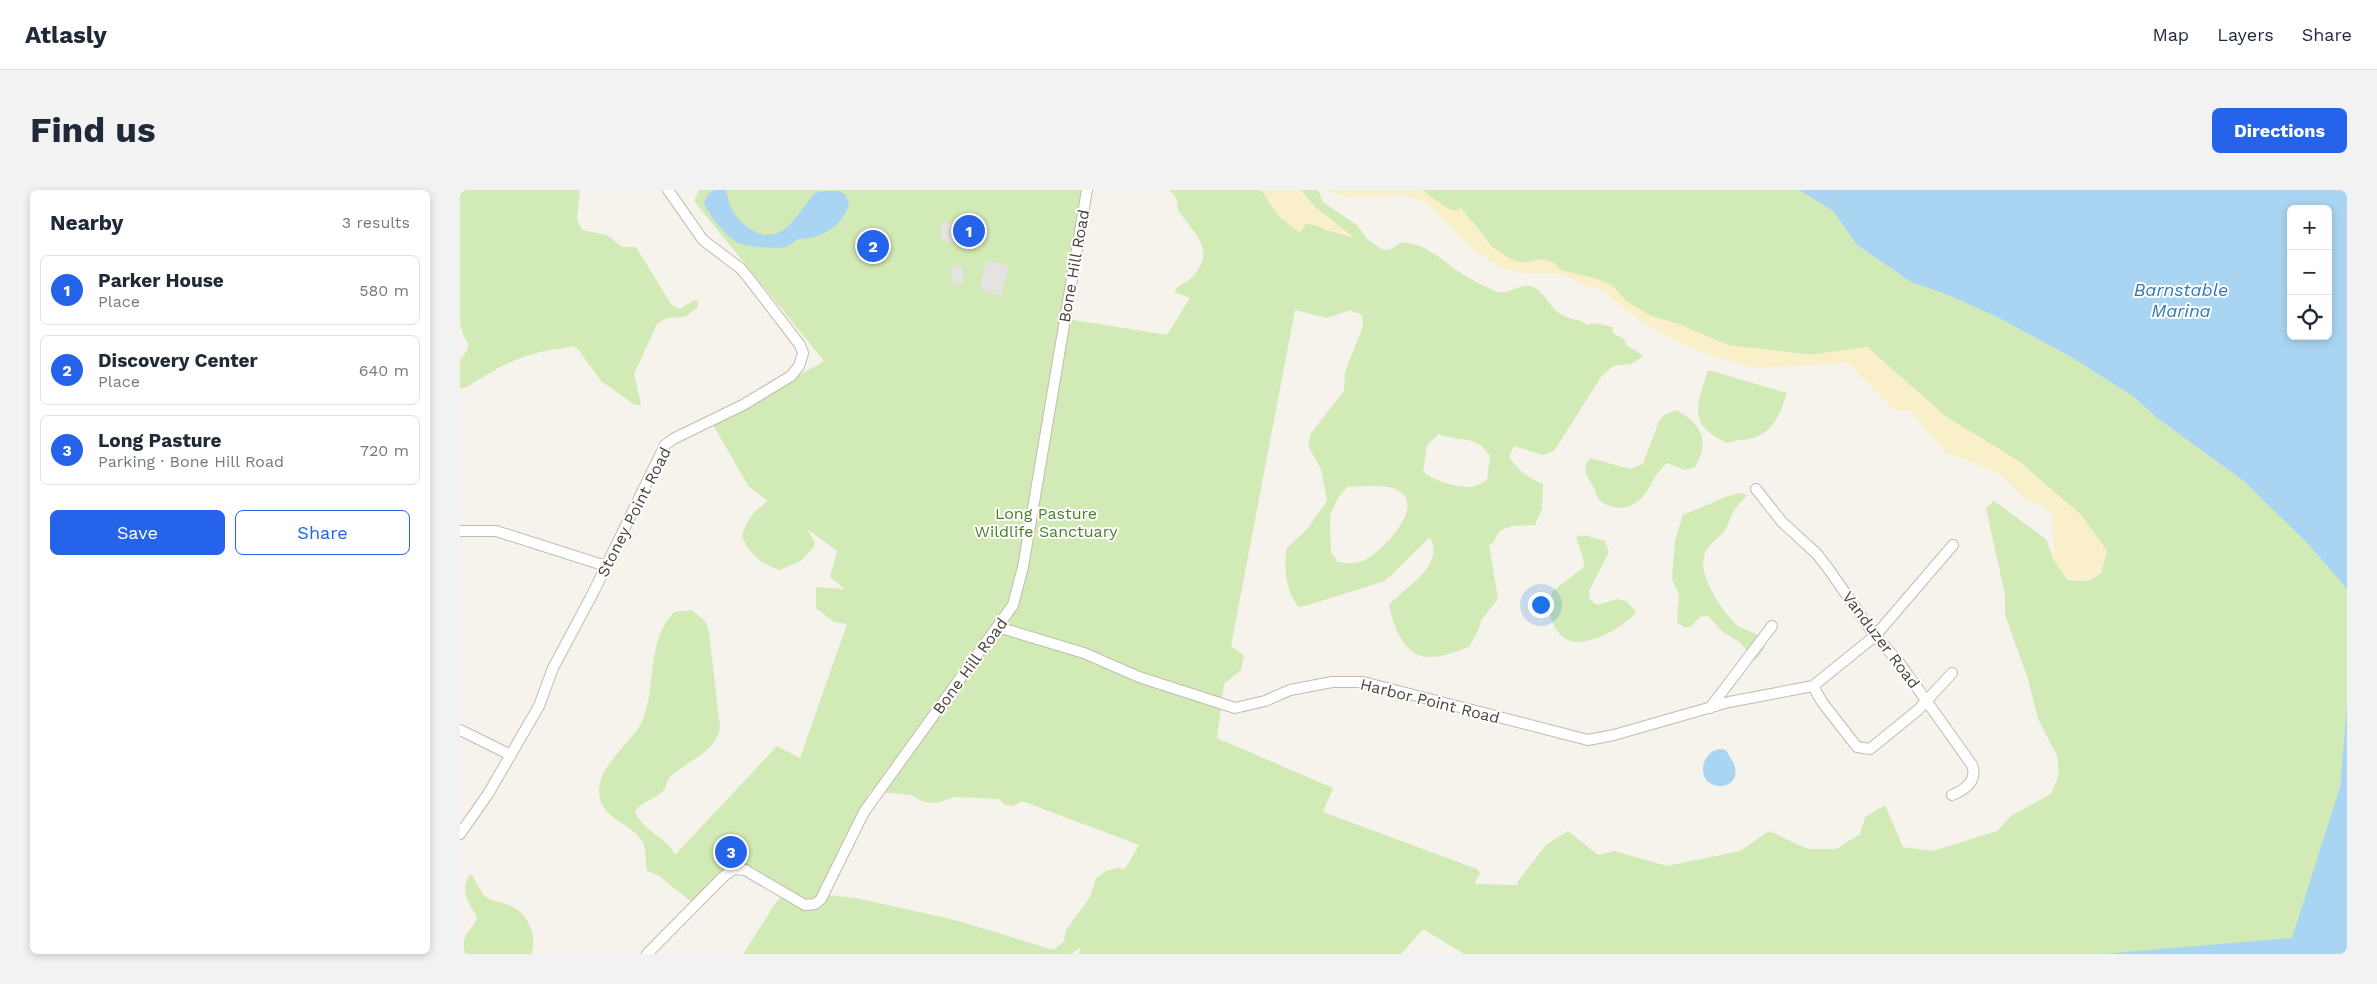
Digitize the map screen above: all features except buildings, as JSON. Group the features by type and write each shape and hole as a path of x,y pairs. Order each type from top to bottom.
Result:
{"street":[{"name":"Stoney Point Road","path":"460,834 488,794 539,706 553,668 606,566 665,445 673,439 743,405 782,382 796,372 802,359 800,345 777,314 740,268 703,240 668,190"},
{"name":"Bone Hill Road","path":"647,954 723,877 734,870 745,870 805,905 815,904 825,891 864,812 998,627 1016,599 1087,190"},
{"name":"Vanduzer Road","path":"1756,490 1782,522 1821,560 1875,636 1898,661 1974,771 1972,781 1964,790 1952,795"},
{"path":"460,531 496,531 606,566"},
{"path":"1952,673 1918,710 1874,746 1862,749 1857,747 1839,726 1813,686 1875,636 1953,545"},
{"path":"1710,708 1772,626"},
{"name":"Harbor Point Road","path":"998,627 1084,653 1139,677 1235,708 1265,701 1290,690 1332,682 1363,682 1588,740 1607,737 1760,695 1813,686"},
{"path":"460,730 511,755"}],"green space":[{"path":"460,190 580,190 577,220 582,230 607,235 622,247 636,247 671,304 679,309 695,300 698,301 698,307 685,317 667,318 657,324 634,374 641,405 635,405 601,381 578,349 572,346 524,357 495,370 467,387 460,388 460,360 468,349 468,343 460,324"},
{"name":"Long Pasture Wildlife Sanctuary","path":"699,190 1084,190 1061,318 1167,335 1190,298 1174,292 1194,275 1203,257 1203,249 1200,242 1178,210 1177,200 1169,190 1318,190 1323,202 1357,225 1368,240 1383,250 1392,249 1401,242 1420,246 1434,253 1469,278 1495,291 1505,292 1530,286 1539,291 1562,315 1587,325 1595,323 1613,327 1613,333 1624,339 1627,346 1637,351 1643,357 1631,364 1613,366 1601,377 1554,451 1543,455 1514,446 1509,457 1512,461 1528,476 1543,484 1542,509 1535,525 1512,526 1499,531 1493,543 1489,544 1498,599 1482,619 1469,647 1446,655 1431,657 1414,653 1407,647 1397,631 1389,605 1428,567 1432,558 1433,548 1430,537 1385,581 1299,607 1291,595 1285,564 1286,549 1308,528 1327,501 1321,469 1308,446 1311,433 1344,391 1345,372 1363,326 1362,315 1350,310 1327,318 1295,310 1231,646 1244,656 1241,670 1224,684 1217,738 1333,788 1323,812 1477,869 1480,874 1474,884 1518,885 1518,881 1546,845 1568,831 1598,855 1614,851 1667,866 1740,851 1769,831 1808,849 1836,849 1860,834 1865,817 1885,805 1903,847 1933,851 1997,831 2012,815 2051,794 2059,774 2057,756 2038,719 2028,679 2005,615 2005,595 1986,508 1994,501 2046,539 2054,560 2068,580 2088,581 2101,573 2107,551 2081,515 2020,462 1945,416 1867,347 1810,355 1728,345 1678,324 1651,316 1626,301 1612,285 1561,270 1554,263 1542,259 1523,263 1512,260 1491,246 1473,222 1433,200 1422,190 1799,190 1833,211 1857,245 1911,282 1953,297 2001,319 2071,357 2134,397 2157,418 2245,482 2308,544 2347,589 2347,707 2345,750 2338,799 2347,954 1464,954 1423,929 1401,954 1078,954 1081,947 1071,954 743,954 777,901 790,889 747,865 737,864 693,903 659,876 647,871 644,844 632,830 613,817 603,806 599,787 608,765 639,727 644,717 648,704 656,648 665,623 674,612 692,610 705,621 709,631 720,728 712,744 700,756 677,771 670,777 663,791 635,811 644,824 666,843 675,855 777,746 800,758 847,624 834,622 816,608 816,587 845,589 830,577 837,551 807,529 815,542 814,547 802,560 780,570 756,558 742,536 752,516 768,501 749,487 713,425 824,361 694,201","holes":["1315,207 1353,237 1326,230 1314,223","1439,434 1474,442 1485,449 1490,456 1487,480 1474,487 1466,487 1446,483 1427,475 1423,471 1427,445","1378,486 1391,488 1399,491 1406,498 1407,507 1404,518 1390,539 1365,560 1351,563 1338,562 1331,552 1330,515 1338,498 1347,487","870,791 911,795 924,802 937,803 955,797 999,799 1006,805 1013,806 1022,801 1139,845 1125,869 1117,868 1106,871 1096,878 1090,897 1066,930 1064,941 1054,950 955,920 856,898 818,894"]},
{"path":"1708,370 1787,393 1780,413 1768,430 1749,439 1727,443 1714,436 1705,428 1700,421 1698,403"},
{"path":"1676,410 1692,421 1701,434 1702,449 1695,467 1685,470 1668,463 1657,474 1641,499 1627,507 1616,508 1597,498 1585,470 1590,458 1630,469 1643,464 1659,421 1664,415"},
{"path":"1741,493 1747,495 1734,510 1725,530 1705,552 1703,564 1704,573 1712,592 1724,611 1741,628 1764,640 1765,645 1762,652 1754,661 1741,643 1723,632 1708,616 1700,617 1690,627 1684,627 1677,622 1679,595 1672,579 1675,540 1683,515 1728,496"},
{"path":"1584,535 1605,541 1609,552 1589,591 1590,600 1597,605 1617,599 1626,601 1636,612 1623,624 1604,635 1583,642 1574,642 1566,639 1559,633 1547,606 1553,591 1584,567 1576,537"},
{"path":"469,875 472,875 484,896 511,906 527,920 532,933 532,954 465,954 464,940 477,917 468,902 465,892 466,881"}],"sand":[{"path":"1261,190 1301,190 1314,206 1354,238 1310,224 1306,224 1300,233 1279,217"},
{"path":"1325,190 1422,190 1451,211 1461,208 1491,246 1512,260 1523,263 1542,259 1554,263 1561,270 1598,279 1612,285 1626,301 1651,316 1678,324 1728,345 1810,355 1867,347 1945,416 2020,462 2081,515 2107,551 2100,572 2088,581 2065,577 2054,560 2053,516 2041,505 2025,499 2001,475 1965,459 1947,454 1910,410 1894,411 1851,365 1846,363 1757,368 1720,359 1673,340 1635,317 1604,292 1559,274 1519,273 1498,266 1470,247 1425,202 1404,195 1346,197"}],"shaded area":[{"path":"941,221 960,228 954,243 941,240"},
{"path":"987,260 1009,266 1001,296 979,289"},
{"path":"961,265 964,283 954,285 950,267"},
{"path":"725,839 738,849 736,861 718,848"}],"water":[{"path":"714,190 726,190 730,206 738,219 758,233 768,235 786,228 815,193 823,191 842,192 846,196 849,205 841,220 822,234 815,237 798,239 786,247 755,247 735,241 709,213 704,203 707,195"},
{"name":"Barnstable Marina","path":"1799,190 2347,190 2347,589 2308,544 2245,482 2157,418 2134,397 2071,357 2001,319 1953,297 1911,282 1857,245 1833,211"},
{"path":"2347,707 2347,954 2102,954 2292,938 2340,787"},
{"path":"1726,750 1734,764 1735,774 1732,781 1726,785 1719,786 1711,784 1706,779 1703,771 1705,760 1708,756 1713,751"}],"place":[{"name":"Parker House","path":"969,231"},
{"name":"Discovery Center","path":"873,246"},
{"name":"Long Pasture","path":"731,852"}]}
